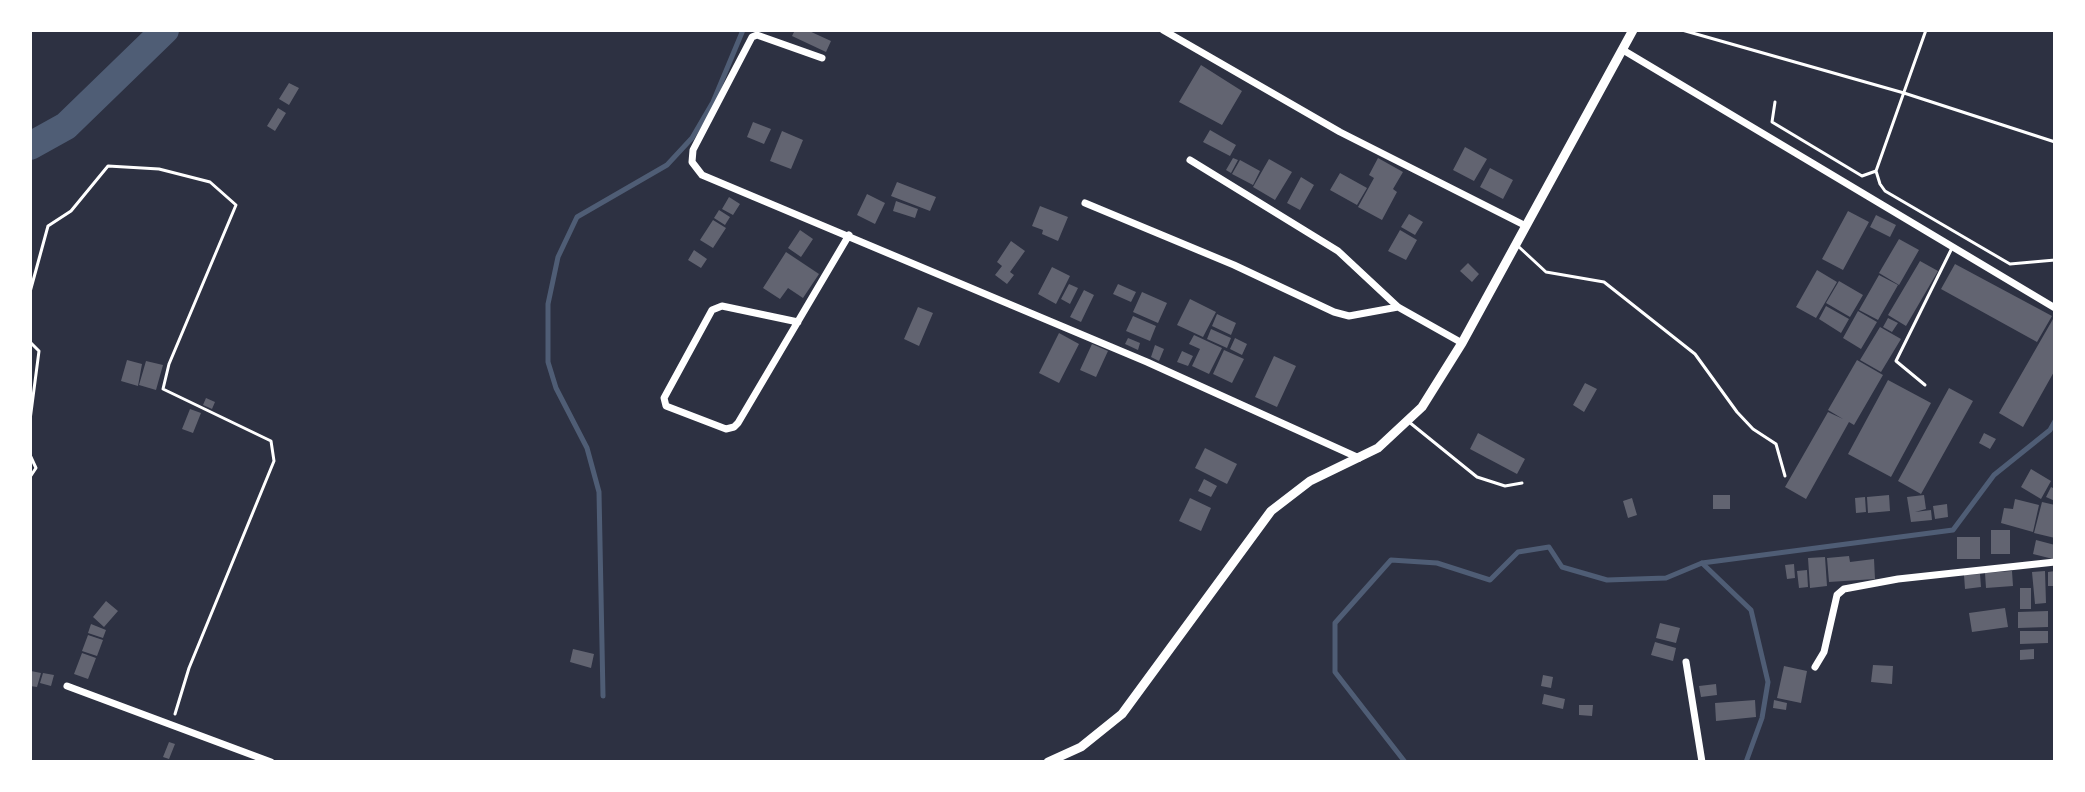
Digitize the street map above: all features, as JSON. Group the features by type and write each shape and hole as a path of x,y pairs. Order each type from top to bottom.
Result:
{"street":[{"path":"1163,30 1340,132 1526,226"},
{"path":"1048,762 1081,747 1122,714 1271,511 1310,481 1361,458 1409,422 1437,387 1633,30"},
{"path":"822,58 757,35 752,37 693,150 692,162 702,175 1147,362 1361,458"},
{"path":"1623,50 2055,308"},
{"path":"1190,160 1338,251 1398,307 1462,343"},
{"path":"1085,203 1234,265 1334,312 1357,315 1398,307"},
{"path":"798,322 722,306 712,310 664,398 666,406 726,429 734,427 798,322 849,235"},
{"path":"1815,667 1824,652 1837,595 1844,589 1967,570 2055,562"},
{"path":"1686,662 1702,762"},
{"path":"67,686 271,762"}],"lane":[{"path":"1682,30 1904,93 2055,142"},
{"path":"1926,30 1876,171 1885,191 2010,264 2055,260"},
{"path":"1775,102 1772,122 1862,176 1876,171"},
{"path":"1516,244 1546,272 1604,282 1695,354 1737,412 1753,429 1776,444 1785,476"},
{"path":"1925,385 1896,361 1952,248"},
{"path":"1409,422 1477,477 1505,486 1522,483"}],"path":[{"path":"30,292 48,226 71,211 108,166 159,169 210,182 236,205 169,364 163,389 271,441 274,461 189,668 171,724"},
{"path":"30,342 39,351 30,420"},
{"path":"30,455 36,468 30,477"}],"building":[{"path":"795,30 807,30 831,41 826,52 792,36"},
{"path":"1201,65 1242,91 1222,125 1179,102"},
{"path":"289,83 299,88 289,105 279,99"},
{"path":"278,108 286,113 275,131 267,126"},
{"path":"753,122 771,129 764,144 747,137"},
{"path":"1210,130 1236,145 1230,156 1203,142"},
{"path":"782,131 803,140 791,169 770,161"},
{"path":"1465,147 1487,159 1474,181 1453,170"},
{"path":"1233,158 1238,160 1231,173 1226,170"},
{"path":"1378,158 1403,172 1393,189 1397,192 1382,220 1358,207 1374,178 1369,175"},
{"path":"1269,159 1292,172 1275,200 1253,187"},
{"path":"1240,160 1260,171 1253,185 1232,174"},
{"path":"1490,168 1513,180 1503,199 1480,187"},
{"path":"1340,173 1367,188 1357,205 1330,190"},
{"path":"1301,177 1314,185 1300,210 1287,203"},
{"path":"897,182 936,197 930,211 891,196"},
{"path":"867,194 885,203 875,224 857,215"},
{"path":"729,197 740,204 733,215 722,209"},
{"path":"896,201 918,209 915,218 893,211"},
{"path":"1040,206 1068,217 1058,241 1032,226"},
{"path":"719,210 730,217 725,225 714,218"},
{"path":"1848,211 1869,222 1843,270 1822,259"},
{"path":"1409,214 1423,222 1415,235 1401,227"},
{"path":"1876,215 1896,225 1890,237 1870,227"},
{"path":"713,220 726,228 713,248 700,240"},
{"path":"800,230 813,239 801,257 788,248"},
{"path":"1400,230 1417,240 1406,260 1388,251"},
{"path":"1899,239 1919,250 1899,285 1879,273"},
{"path":"1011,241 1025,251 1010,272 1014,275 1007,284 995,275 1002,266 997,262"},
{"path":"694,250 707,259 701,268 688,260"},
{"path":"786,252 819,274 803,298 788,288 780,299 763,288"},
{"path":"1920,261 1938,271 1906,326 1888,315"},
{"path":"1468,263 1479,274 1472,282 1460,271"},
{"path":"1955,264 2052,316 2037,342 1941,289"},
{"path":"1052,267 1070,276 1056,304 1038,294"},
{"path":"1817,270 1837,282 1816,318 1796,307"},
{"path":"1879,275 1898,285 1878,320 1859,310"},
{"path":"1839,281 1863,295 1850,317 1826,303"},
{"path":"1069,284 1078,288 1070,304 1061,299"},
{"path":"1118,284 1136,292 1131,302 1113,294"},
{"path":"1084,290 1094,295 1081,322 1070,317"},
{"path":"1142,292 1167,303 1158,323 1133,312"},
{"path":"1190,299 1216,312 1203,337 1177,325"},
{"path":"1826,306 1849,319 1841,333 1819,319"},
{"path":"918,307 933,313 919,346 904,339"},
{"path":"1858,311 1877,322 1861,349 1843,338"},
{"path":"1217,314 1236,323 1231,335 1212,326"},
{"path":"1133,316 1156,326 1150,341 1126,331"},
{"path":"1888,318 1898,323 1892,332 1883,327"},
{"path":"2053,319 2055,370 2023,427 1999,413"},
{"path":"1880,327 1901,339 1881,372 1860,360"},
{"path":"1211,329 1231,338 1227,348 1207,339"},
{"path":"1059,333 1079,344 1059,383 1039,373"},
{"path":"1194,335 1222,348 1209,374 1192,366 1200,349 1189,344"},
{"path":"1128,338 1140,343 1138,350 1125,344"},
{"path":"1235,338 1247,344 1242,355 1230,349"},
{"path":"1092,344 1108,351 1096,377 1080,370"},
{"path":"1155,345 1164,349 1159,361 1151,357"},
{"path":"1224,350 1244,359 1232,383 1213,374"},
{"path":"1182,351 1193,356 1188,366 1177,362"},
{"path":"1274,356 1296,366 1277,407 1255,397"},
{"path":"127,360 142,364 138,386 121,381"},
{"path":"1857,360 1883,375 1854,425 1849,422 1806,499 1785,487 1828,412 1843,419 1828,410"},
{"path":"146,361 163,365 156,390 139,385"},
{"path":"1888,380 1931,403 1891,477 1848,454"},
{"path":"1585,383 1597,389 1584,412 1573,405"},
{"path":"1949,388 1973,401 1921,494 1898,481"},
{"path":"206,398 215,402 212,409 203,405"},
{"path":"190,409 201,413 193,433 182,429"},
{"path":"1478,433 1525,459 1517,474 1470,449"},
{"path":"1984,433 1996,439 1990,449 1979,443"},
{"path":"1205,448 1237,464 1227,484 1195,468"},
{"path":"2031,469 2051,481 2041,499 2021,487"},
{"path":"1204,479 1217,486 1211,497 1198,491"},
{"path":"2051,487 2055,489 2055,501 2046,497"},
{"path":"1713,495 1730,495 1730,509 1713,509"},
{"path":"1889,495 1890,511 1868,513 1867,497"},
{"path":"1924,495 1926,509 1915,512 1931,510 1932,520 1911,522 1907,497"},
{"path":"1865,497 1866,512 1856,513 1855,498"},
{"path":"1190,498 1211,508 1201,531 1179,521"},
{"path":"1632,498 1637,515 1628,518 1623,501"},
{"path":"2015,499 2039,505 2033,532 2001,523 2004,508 2013,509"},
{"path":"2042,502 2055,505 2055,538 2034,533"},
{"path":"1947,504 1948,517 1935,519 1933,506"},
{"path":"1991,530 2010,530 2010,554 1991,554"},
{"path":"1957,537 1980,537 1980,559 1957,559"},
{"path":"2036,540 2055,545 2053,559 2033,554"},
{"path":"1849,556 1850,562 1874,559 1875,579 1829,582 1827,558"},
{"path":"1825,557 1827,586 1810,588 1808,558"},
{"path":"1794,564 1795,578 1787,579 1785,565"},
{"path":"1807,570 1808,587 1799,588 1797,571"},
{"path":"2012,571 2013,586 1986,588 1985,573"},
{"path":"2045,571 2046,603 2035,604 2032,572"},
{"path":"2055,571 2055,586 2048,586 2048,572"},
{"path":"1980,574 1981,587 1965,589 1964,575"},
{"path":"2020,588 2031,588 2031,609 2020,609"},
{"path":"106,601 118,611 104,627 93,617"},
{"path":"2005,608 2008,627 1972,632 1969,613"},
{"path":"2048,611 2048,627 2018,628 2018,612"},
{"path":"1660,623 1680,628 1676,643 1656,638"},
{"path":"91,624 106,630 103,638 88,633"},
{"path":"2020,631 2048,631 2048,643 2020,644"},
{"path":"88,635 103,640 97,656 82,651"},
{"path":"1655,642 1676,648 1673,661 1651,655"},
{"path":"573,649 594,654 591,668 570,662"},
{"path":"2034,649 2034,659 2020,660 2020,650"},
{"path":"82,653 96,658 88,679 74,674"},
{"path":"1873,665 1893,666 1892,684 1871,682"},
{"path":"1784,666 1807,671 1801,703 1777,698"},
{"path":"31,671 41,673 37,687 30,686"},
{"path":"43,673 54,675 51,686 40,683"},
{"path":"1543,675 1553,677 1551,688 1541,686"},
{"path":"1716,684 1717,695 1701,697 1699,686"},
{"path":"1544,694 1565,699 1563,709 1542,704"},
{"path":"1755,700 1756,717 1716,721 1715,703"},
{"path":"1774,700 1787,703 1786,710 1773,708"},
{"path":"1579,705 1593,705 1592,716 1579,715"},
{"path":"169,742 175,744 169,759 163,757"}],"waterway":[{"path":"30,146 66,126 165,30"},
{"path":"603,696 599,492 587,448 556,388 548,362 548,304 558,257 577,217 667,165 692,138 713,102 743,30"},
{"path":"1405,762 1335,672 1335,623 1391,560 1437,563 1490,580 1518,552 1549,547 1562,567 1607,580 1666,578 1702,563 1953,530 1994,475 2050,430 2055,421"},
{"path":"1702,563 1751,610 1768,682 1762,718 1746,762"}]}
